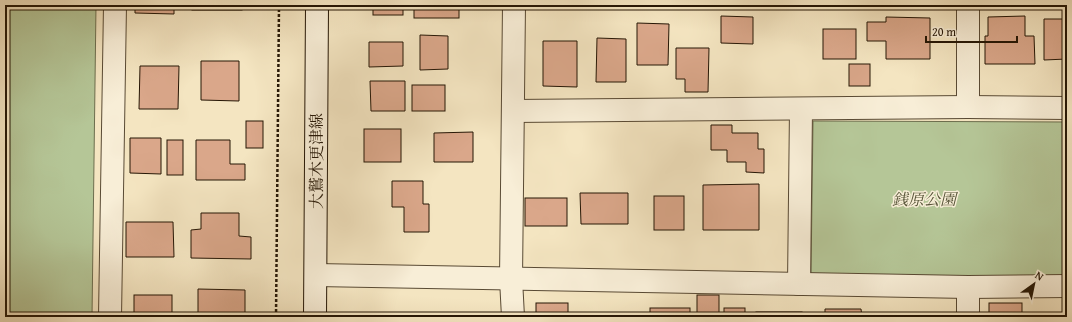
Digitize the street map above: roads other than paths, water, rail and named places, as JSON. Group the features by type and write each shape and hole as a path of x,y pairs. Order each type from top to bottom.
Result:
{"street":[{"path":"110,317 115,5"},
{"name":"大鷲木更津線","path":"315,317 317,5"},
{"path":"513,317 511,279 514,5"},
{"path":"968,5 968,107"},
{"path":"513,111 968,107 1067,108"},
{"path":"799,284 801,109"},
{"path":"316,275 968,287 1067,286"},
{"path":"968,287 968,317"}],"park label":[{"name":"銭原公園","path":"924,199"}]}
